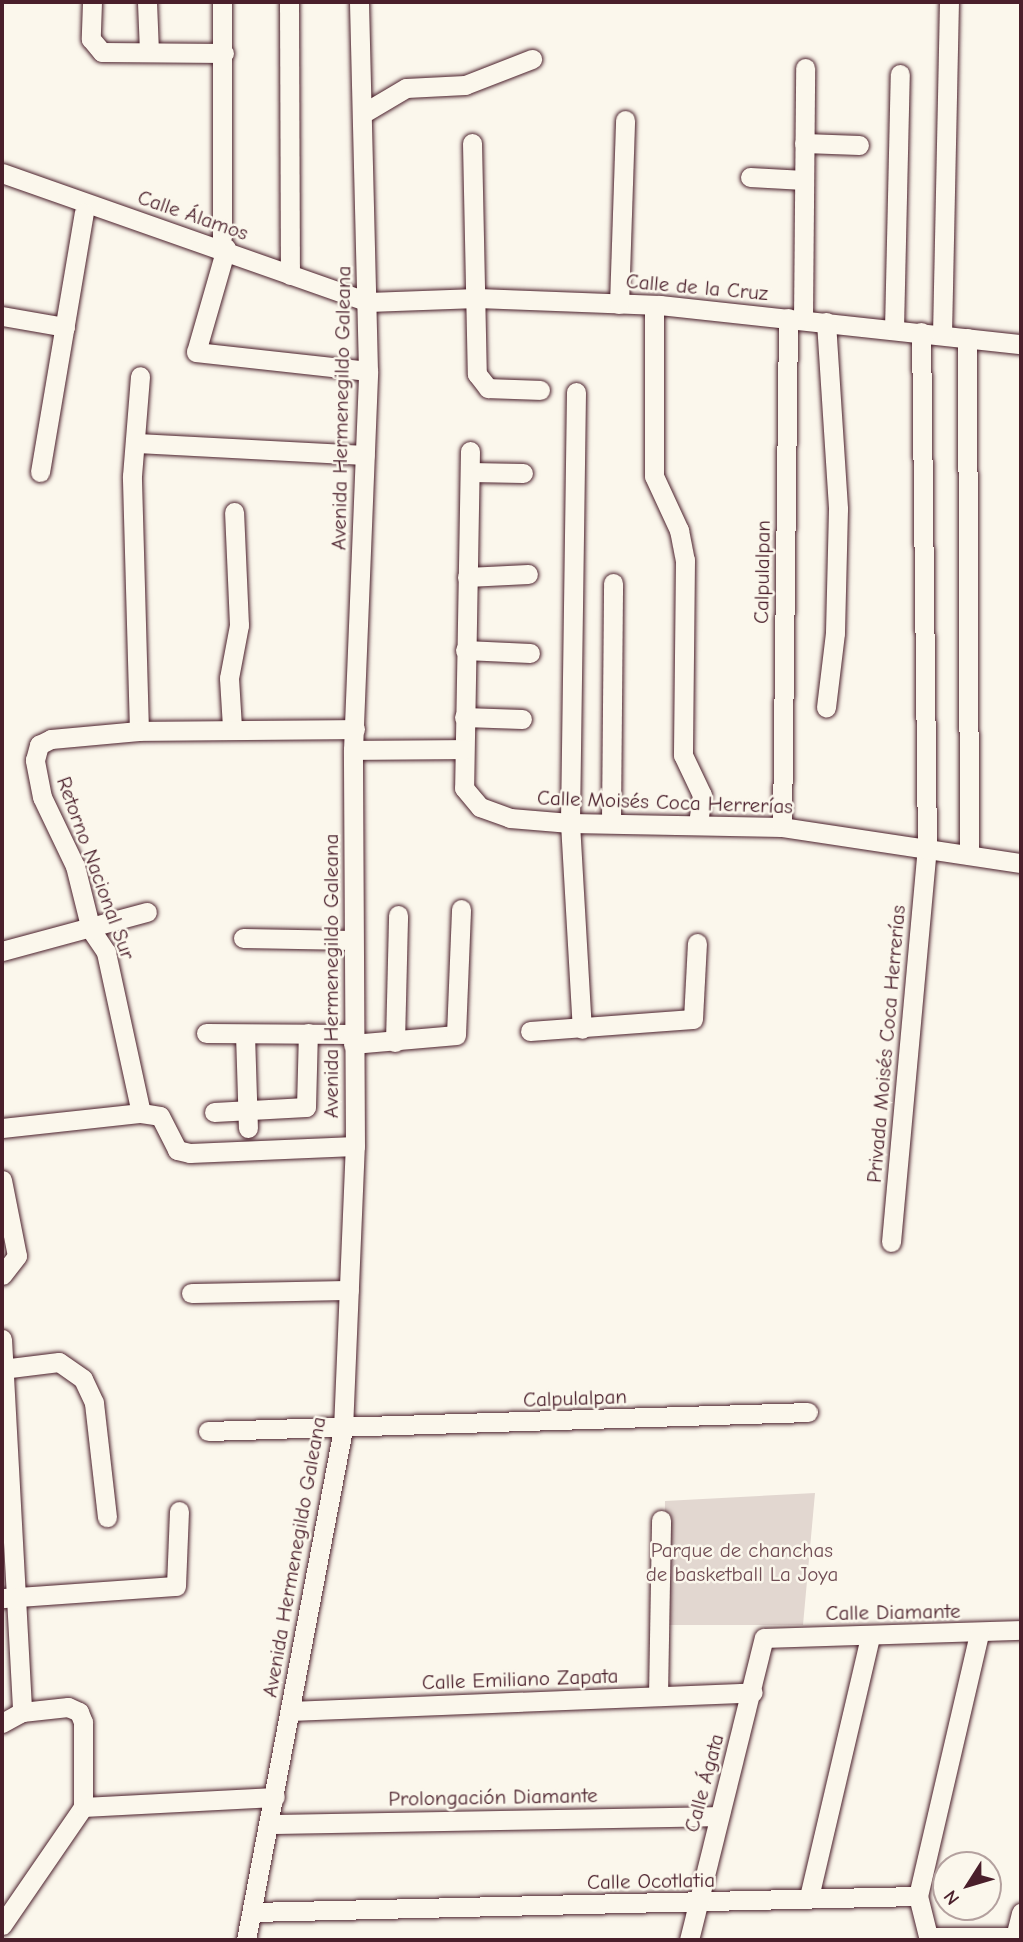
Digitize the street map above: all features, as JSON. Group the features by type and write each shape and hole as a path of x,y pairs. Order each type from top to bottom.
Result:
{"street":[{"path":"92,2 94,47 149,52 224,53"},
{"path":"147,2 149,52"},
{"path":"222,2 224,242 196,352 368,371"},
{"path":"289,2 290,275"},
{"name":"Avenida Hermenegildo Galeana","path":"246,1940 343,1429 355,1146 352,940 354,750 369,302 359,2"},
{"path":"942,335 949,2"},
{"path":"362,114 406,88 465,85 532,59"},
{"name":"Calpulalpan","path":"782,827 795,318 804,180 805,68"},
{"path":"894,329 900,74"},
{"path":"619,304 625,120"},
{"path":"472,143 481,384 540,390"},
{"path":"804,143 859,145"},
{"name":"Calle Álamos","path":"2,173 224,242 290,275 369,302"},
{"path":"751,177 804,180"},
{"path":"40,471 84,213"},
{"name":"Calle de la Cruz","path":"369,302 477,298 654,305 826,321 1021,344"},
{"path":"654,305 654,476 679,530 685,560 683,755 702,795 698,822"},
{"path":"2,316 65,327"},
{"path":"826,321 838,509 835,632 826,706"},
{"name":"Privada Moisés Coca Herrerías","path":"891,1242 927,849 921,332"},
{"path":"967,338 969,855"},
{"path":"139,731 132,475 137,443 140,376"},
{"path":"576,392 570,823 582,1029"},
{"path":"137,443 365,454"},
{"name":"Calle Moisés Coca Herrerías","path":"470,451 464,788 480,807 510,818 570,823 698,822 782,827 1021,863"},
{"path":"470,472 523,473"},
{"path":"232,727 229,678 239,625 234,512"},
{"path":"467,577 528,574"},
{"path":"611,821 612,583"},
{"path":"466,650 530,653"},
{"path":"464,717 522,719"},
{"name":"Retorno Nacional Sur","path":"141,1113 113,976 91,930 75,866 47,813 35,760 39,745 51,739 139,731 232,727 355,729"},
{"path":"354,750 464,749"},
{"path":"206,1033 308,1033 395,1042 449,1038 460,1030 461,909"},
{"path":"2,951 91,930 147,912"},
{"path":"395,1042 398,915"},
{"path":"243,938 352,940"},
{"path":"530,1031 693,1019 696,943"},
{"path":"214,1112 248,1120 306,1107 308,1033"},
{"path":"245,1034 248,1120"},
{"path":"2,1129 141,1113 160,1116 177,1150 190,1153 355,1146"},
{"path":"2,1180 17,1256 2,1275"},
{"path":"191,1293 349,1290"},
{"path":"2,1339 7,1598 22,1712"},
{"path":"2,1369 59,1362 83,1379 94,1403 107,1517"},
{"name":"Calpulalpan","path":"208,1431 343,1429 808,1412"},
{"path":"7,1598 176,1586 179,1511"},
{"path":"658,1696 661,1520"},
{"name":"Calle Diamante","path":"764,1638 1021,1630"},
{"path":"979,1633 918,1896 929,1939 1018,1937 1021,1913"},
{"path":"809,1897 870,1636"},
{"name":"Calle Ágata","path":"689,1940 716,1816 753,1692 764,1638"},
{"name":"Calle Emiliano Zapata","path":"290,1711 753,1692"},
{"path":"2,1723 22,1712 68,1707 79,1712 83,1722 83,1807 2,1925"},
{"path":"83,1807 275,1797"},
{"name":"Prolongación Diamante","path":"270,1824 716,1816"},
{"name":"Calle Ocotlatia","path":"252,1912 918,1896"}],"green space":[{"name":"Parque de chanchas de basketball La Joya","path":"815,1493 803,1625 663,1625 665,1501"}]}
